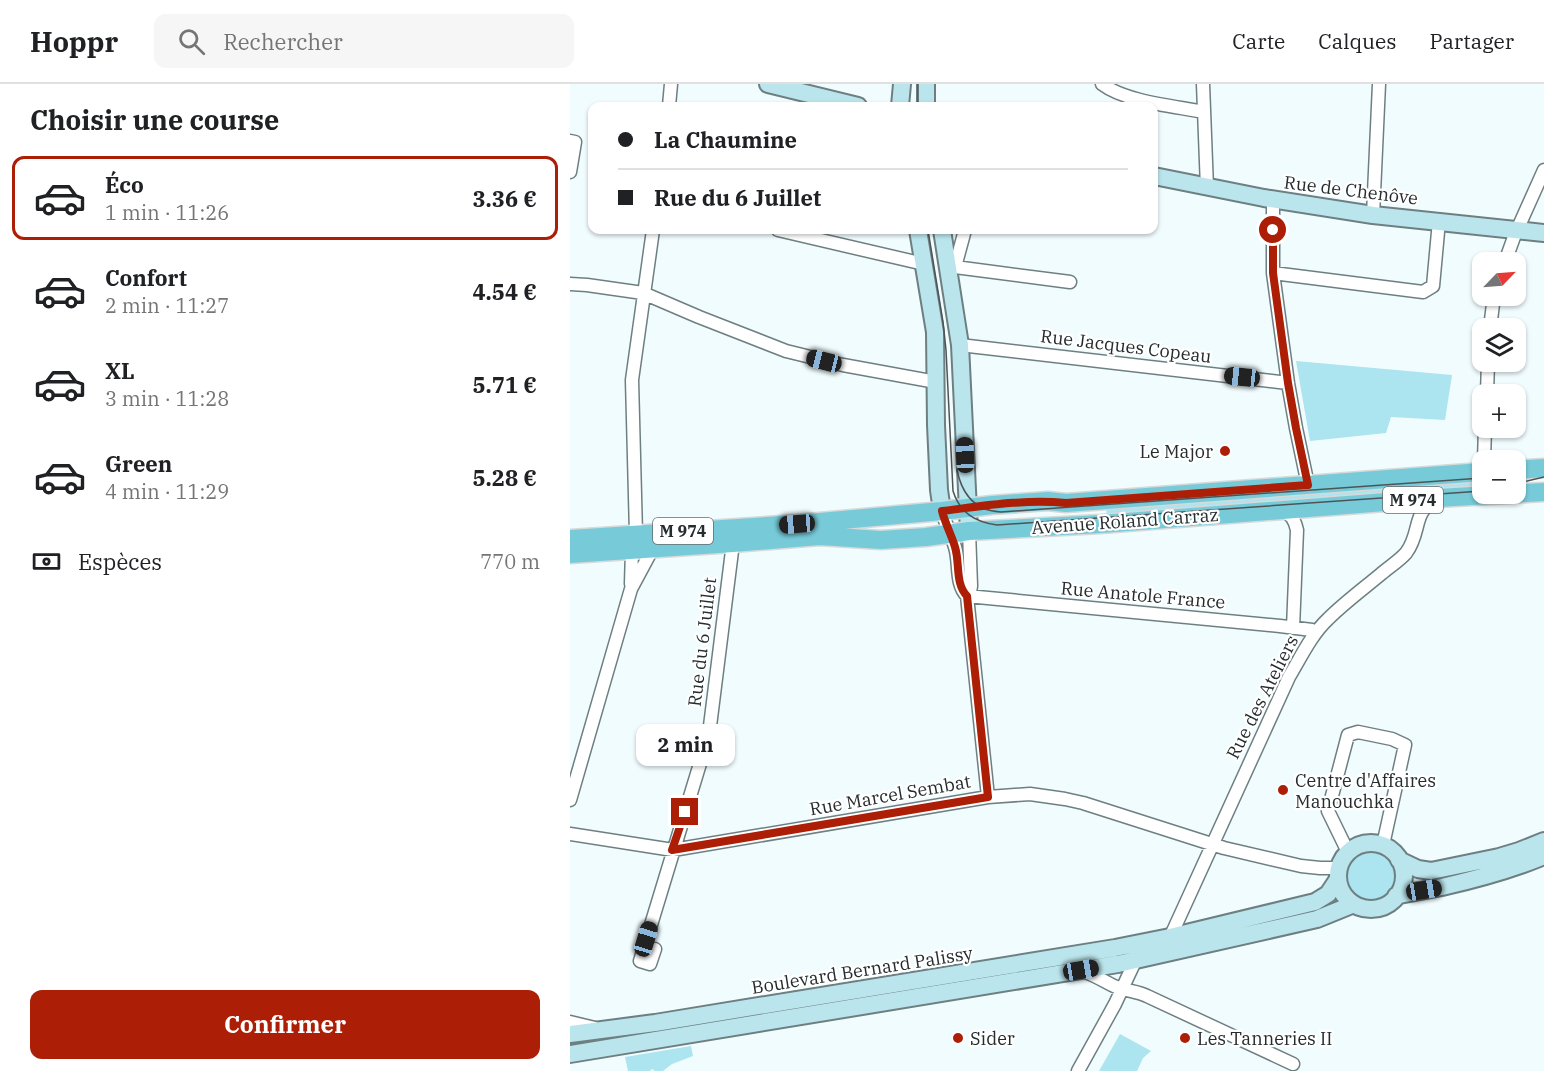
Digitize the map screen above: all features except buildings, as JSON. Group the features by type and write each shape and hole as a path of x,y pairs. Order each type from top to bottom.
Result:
{"main road":[{"path":"900,102 902,84"},
{"path":"926,102 927,84"},
{"path":"777,85 842,102"},
{"name":"Rue de Chenôve","path":"1158,177 1273,200 1373,215 1544,233"},
{"path":"919,234 935,332 939,490 935,511"},
{"path":"943,234 952,268 960,345 969,531"},
{"path":"1526,469 1544,468"},
{"name":"M 974","path":"570,539 634,542 652,548 733,543 798,531 992,505 1048,501 1066,503 1472,473"},
{"name":"M 974","path":"1282,510 1444,497 1544,492"},
{"name":"Avenue Roland Carraz","path":"798,531 820,536 932,526 949,531 969,531 1101,524 1282,510"},
{"name":"M 974","path":"570,554 634,542 665,532 798,531"},
{"path":"1399,860 1418,869 1431,871 1509,854 1544,841"},
{"path":"1154,948 1314,902 1328,894 1338,874 1342,859 1348,852 1364,843 1383,845 1392,851 1403,869 1403,879 1401,888 1389,903 1381,907 1362,908 1354,904 1343,893 1338,874"},
{"path":"1396,896 1440,888 1502,872 1544,856"},
{"path":"1154,948 1317,919 1354,904"},
{"name":"Boulevard Bernard Palissy","path":"570,1054 1081,970 1154,948"},
{"name":"Boulevard Bernard Palissy","path":"570,1034 1154,948"}],"street":[{"path":"669,102 671,84"},
{"path":"1102,84 1125,96 1155,102"},
{"path":"1203,84 1207,188"},
{"path":"1373,215 1378,84"},
{"path":"1158,103 1204,112"},
{"path":"570,141 575,142 570,172"},
{"path":"1509,252 1544,170"},
{"path":"1273,200 1273,273 1288,383 1308,485"},
{"path":"1273,273 1423,292 1432,286 1439,221"},
{"path":"631,589 634,542 632,380 652,234"},
{"path":"802,234 924,264"},
{"path":"964,234 952,268 1070,282"},
{"path":"570,284 643,292 786,351 843,365 936,382"},
{"name":"Rue Jacques Copeau","path":"960,345 1288,383"},
{"name":"Rue des Ateliers","path":"1078,1071 1123,989 1154,948 1212,845 1289,677 1316,632 1336,611 1404,555 1413,539 1423,509 1428,504 1444,497"},
{"path":"1282,510 1293,518 1298,530 1293,628"},
{"path":"935,511 949,531 957,554 961,585 967,596 988,797"},
{"path":"967,596 971,586 969,531"},
{"name":"Rue du 6 Juillet","path":"655,949 650,964 640,961 709,734 733,543"},
{"path":"570,800 631,589 652,548"},
{"name":"Rue Anatole France","path":"967,596 1316,632"},
{"path":"1348,852 1328,811 1348,735 1358,732 1392,739 1405,745 1383,845"},
{"name":"Rue Marcel Sembat","path":"570,834 672,850 988,797 1030,794 1083,803 1212,845 1301,866 1320,868 1338,874"},
{"path":"1081,970 1123,989 1147,996 1293,1065"},
{"path":"570,1022 602,1030"}],"shaded area":[{"path":"1296,361 1452,375 1445,420 1391,417 1386,433 1310,441"},
{"path":"1472,477 1472,494 1107,519 1106,503"},
{"path":"1366,850 1376,850 1389,857 1396,870 1396,880 1389,893 1376,900 1366,900 1357,896 1350,889 1346,880 1346,870 1350,861 1357,854"},
{"path":"1120,1034 1151,1051 1143,1058 1137,1071 1099,1071"},
{"path":"691,1046 693,1056 672,1064 663,1071 652,1069 650,1071 628,1071 625,1057"}],"tram line":[{"path":"918,84 918,102"},
{"path":"929,234 946,350 953,491 964,511 975,519 997,525 1472,492"},
{"path":"957,470 962,487 971,500 984,508 1001,512 1472,479"},
{"path":"1526,481 1544,477"}],"place":[{"name":"Le Major","path":"1225,451"},
{"name":"Centre d'Affaires Manouchka","path":"1283,790"},
{"name":"Sider","path":"958,1038"},
{"name":"Les Tanneries II","path":"1185,1038"}],"route":[{"path":"685,812 672,850 988,797 967,596 961,585 957,554 942,511 992,504 1048,501 1066,503 1308,485 1288,383 1273,273 1273,230"}]}
